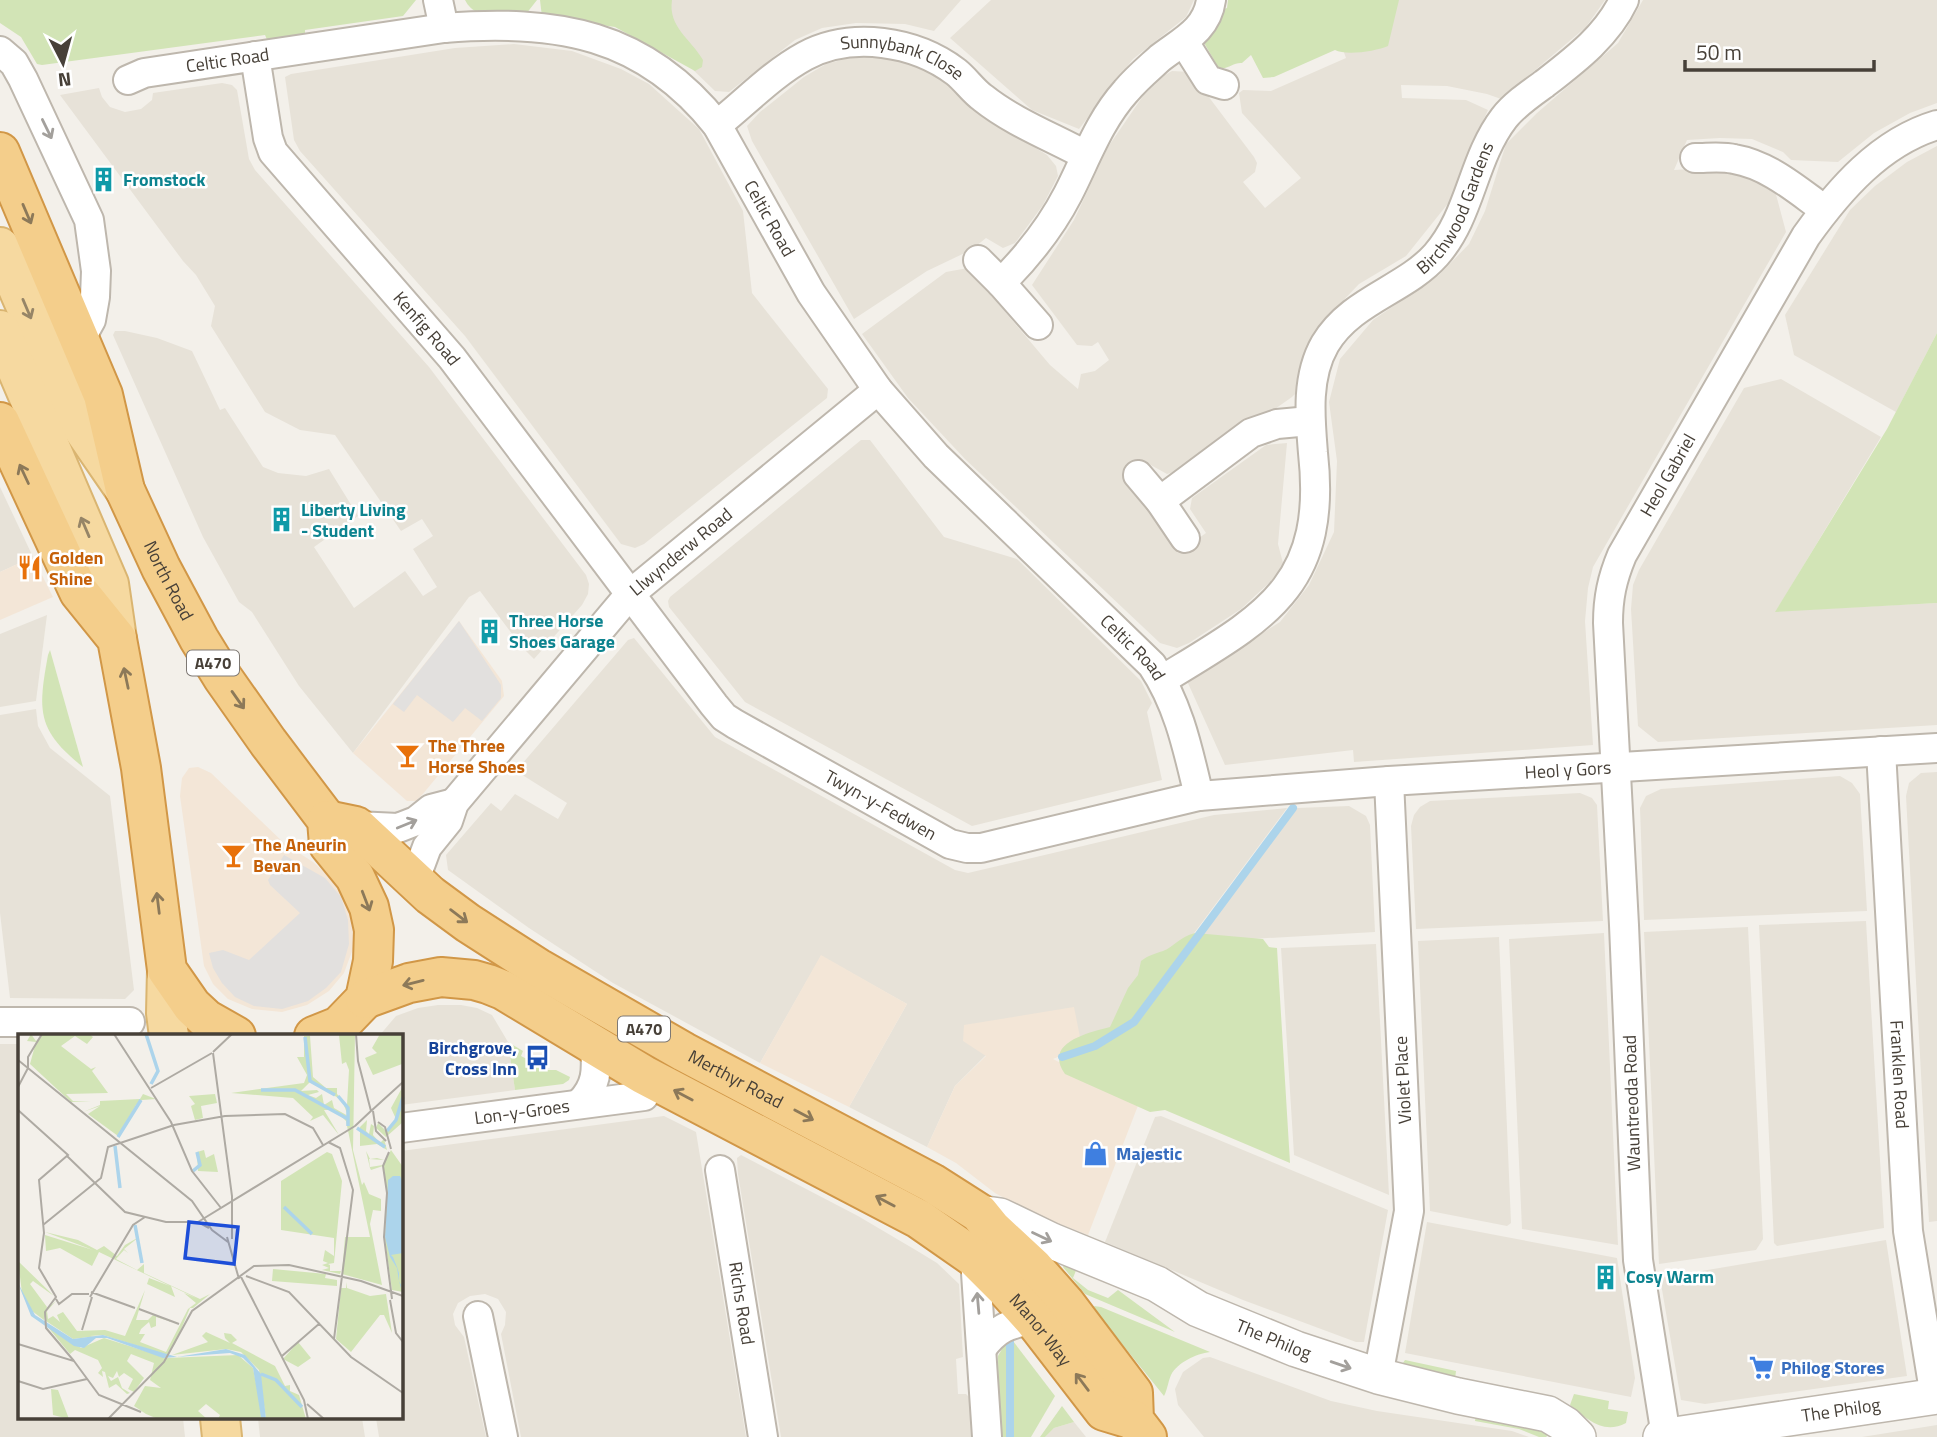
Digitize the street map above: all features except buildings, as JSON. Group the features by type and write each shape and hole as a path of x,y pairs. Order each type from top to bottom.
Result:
{"highway":[{"path":"0,152 103,395 125,490"},
{"path":"0,422 79,592 117,639"},
{"name":"North Road","path":"125,490 177,601 223,678 303,791 341,823 329,845 355,877 373,920 373,961 337,1024"},
{"name":"North Road","path":"117,639 141,768 167,970 192,1006 206,1019 232,1034"},
{"name":"Merthyr Road","path":"341,823 468,923 538,968 684,1052 932,1183 979,1213"},
{"name":"A470","path":"337,1024 387,990 441,977 474,980 503,990 595,1047"},
{"name":"Manor Way","path":"595,1047 919,1219 944,1235 975,1258 1033,1319 1104,1411 1141,1429"},
{"name":"Manor Way","path":"979,1213 1065,1303 1133,1392 1141,1429"}],"main road":[{"name":"North Road","path":"0,247 43,387 109,584 117,639"},
{"name":"North Road","path":"0,330 43,387 72,413 125,490"},
{"path":"167,970 166,1013 169,1034"}],"street":[{"path":"438,0 444,28"},
{"path":"1001,283 1036,244 1056,215 1104,121 1124,94 1141,75 1184,42 1204,21 1211,0"},
{"name":"Birchwood Gardens","path":"1162,680 1241,632 1262,616 1282,595 1296,574 1306,551 1317,497 1310,421 1312,385 1326,344 1359,308 1418,271 1434,257 1449,238 1463,211 1485,148 1507,114 1598,38 1623,0"},
{"name":"Celtic Road","path":"128,80 144,73 478,25 537,26 584,35 639,56 659,69 700,104 717,125 811,293 878,390 936,456 1136,648 1162,680 1173,701 1183,732 1199,796"},
{"path":"1184,42 1208,80 1224,85"},
{"name":"Sunnybank Close","path":"717,125 785,68 808,54 837,45 883,43 908,47 930,57 956,72 983,99 1085,155"},
{"path":"0,51 15,63 89,220 96,271 95,297 91,320 81,338"},
{"name":"Kenfig Road","path":"255,56 268,138 273,152 452,358 630,594"},
{"name":"Heol Gabriel","path":"1617,768 1608,600 1612,578 1622,555 1806,236 1825,210 1867,165 1904,140 1937,125"},
{"path":"1695,158 1732,158 1747,162 1773,173 1825,210"},
{"path":"978,260 1038,325"},
{"name":"Llwynderw Road","path":"414,882 427,847 448,821 454,803 630,594 878,390"},
{"path":"1160,502 1251,433 1277,424 1310,421"},
{"path":"1138,475 1185,538"},
{"name":"Twyn-y-Fedwen","path":"630,594 724,717 950,844 981,848 1199,796"},
{"name":"Heol y Gors","path":"1199,796 1389,781 1937,748"},
{"name":"Franklen Road","path":"1881,751 1908,1231 1936,1396"},
{"name":"Wauntreoda Road","path":"1617,768 1638,1260 1664,1436"},
{"name":"Violet Place","path":"1378,1377 1409,1211 1389,781"},
{"name":"Llwynderw Road","path":"341,823 398,828 416,821 431,809 454,803"},
{"path":"0,1022 130,1022"},
{"path":"580,1103 590,1093 596,1077 595,1047"},
{"name":"Lon-y-Groes","path":"402,1128 644,1096"},
{"name":"Richs Road","path":"720,1170 763,1437"},
{"name":"The Philog","path":"979,1213 1000,1216 1052,1241 1157,1284 1198,1309 1245,1329 1378,1377 1548,1414 1566,1425 1577,1437"},
{"path":"975,1258 987,1437"},
{"path":"478,1316 503,1437"},
{"path":"982,1348 994,1333 1007,1325 1033,1319"},
{"name":"The Philog","path":"1664,1436 1936,1396"}],"shaded area":[{"path":"669,0 961,0 934,31 905,24 856,23 822,28 795,40 729,92 715,91 659,37"},
{"path":"991,0 1194,0 1186,17 1133,59 1079,129 1032,110 950,38"},
{"path":"1396,0 1605,0 1586,27 1501,99 1447,86 1401,85 1402,98 1466,100 1488,110 1461,169 1454,196 1406,256 1359,284 1317,328 1306,348 1296,393 1292,397 1272,411 1256,415 1238,426 1177,471 1167,474 1149,464 1126,481 1178,553 1206,533 1190,509 1192,498 1266,445 1287,443 1278,544 1283,563 1274,578 1241,609 1189,643 1177,648 1160,643 965,459 908,398 862,334 946,272 968,268 1050,365 1078,389 1081,374 1095,371 1109,360 1098,342 1092,346 1077,345 1032,285 1074,220 1108,147 1143,96 1172,71 1190,72 1254,157 1257,163 1255,172 1243,182 1265,208 1301,178 1242,113 1239,93 1243,90 1271,91 1346,58 1342,47"},
{"path":"1643,0 1937,0 1937,103 1910,113 1874,133 1838,162 1791,160 1783,152 1752,139 1687,140 1674,170 1729,167 1774,187 1786,232 1593,567 1585,621 1593,745 1354,762 1353,750 1225,765 1187,681 1280,622 1309,585 1334,532 1337,461 1329,402 1340,359 1373,320 1439,275 1469,244 1485,211 1506,144 1537,113 1618,43"},
{"path":"514,44 572,51 621,69 649,84 699,129 743,211 752,293 828,389 827,398 644,544 635,548 621,544 465,336 300,151 294,140 285,77 291,74 455,48"},
{"path":"874,55 900,60 921,68 947,84 984,116 1047,155 1056,166 1058,176 1043,205 1015,243 1003,248 986,238 971,250 927,271 854,319 752,141 747,126 760,112 804,77 826,64"},
{"path":"222,83 232,85 237,90 249,159 255,170 429,367 586,575 589,584 588,594 582,605 534,659 480,591 469,597 353,753 299,686 252,612 239,602 203,537 113,335 115,331 157,338 192,351 220,410 225,408 263,467 278,473 306,476 329,469 358,516 314,547 354,608 405,571 423,596 437,587 413,549 433,536 422,519 401,531 335,435 300,430 265,412 211,326 215,306 196,275 60,95 99,88 110,107 125,112 141,109 152,100 153,93"},
{"path":"1937,146 1937,333 1896,412 1794,355 1785,315 1850,210 1875,186 1907,162"},
{"path":"1781,379 1881,437 1776,611 1937,603 1937,725 1658,742 1638,726 1631,609 1633,585 1639,570 1744,388"},
{"path":"861,440 870,440 944,537 1017,559 1141,681 1152,703 1147,712 1162,780 972,826 745,702 669,607 668,601"},
{"path":"0,487 33,557 0,572"},
{"path":"33,557 53,597 0,620 0,572"},
{"path":"47,615 36,701 0,707 0,634"},
{"path":"459,621 502,681 504,696 422,795 416,801 407,801 353,753"},
{"path":"459,621 501,685 501,698 482,721 465,708 453,722 417,695 404,712 393,704"},
{"path":"634,638 715,737 955,870 968,873 1214,815 1287,808 1131,1018 1082,1047 986,1055 955,1086 927,1147 849,1107 907,1004 821,956 760,1063 613,983 448,870 446,855 491,803 501,811 515,794 558,819 567,803 516,771 628,640"},
{"path":"36,709 38,726 50,748 110,796 134,990 125,999 10,998 0,913 0,715"},
{"path":"198,767 211,773 285,844 330,877 345,900 352,922 354,946 344,973 329,991 307,1005 282,1012 252,1009 228,999 213,984 204,966 180,796 182,778 189,768"},
{"path":"1937,772 1937,1221 1929,1222 1906,796 1909,783 1921,773"},
{"path":"1840,776 1852,783 1860,794 1867,911 1644,920 1640,808 1646,796 1661,789"},
{"path":"1580,793 1592,798 1597,805 1603,921 1416,929 1411,826 1420,807 1430,801"},
{"path":"1349,806 1366,816 1370,825 1375,932 1197,942 1297,808"},
{"path":"284,855 325,878 341,897 348,920 349,944 341,972 326,988 308,1001 282,1009 254,1006 235,997 213,968 209,953 223,950 249,960 300,913 268,880"},
{"path":"1866,921 1884,1228 1777,1246 1774,1243 1759,925"},
{"path":"1748,927 1763,1239 1756,1250 1659,1264 1644,932"},
{"path":"1604,933 1618,1245 1522,1229 1509,939"},
{"path":"1499,937 1511,1223 1507,1226 1430,1211 1418,941"},
{"path":"1376,944 1389,1195 1294,1155 1281,948"},
{"path":"821,955 907,1004 849,1107 760,1063"},
{"path":"461,1005 492,1015 508,1042 515,1090 402,1105 402,1034 381,1034 396,1016 418,1008"},
{"path":"1074,1007 1082,1047 1053,1059 1139,1103 1088,1235 1029,1212 995,1193 956,1163 927,1147 955,1086 986,1056 963,1041 964,1025"},
{"path":"0,1044 18,1044 18,1420 183,1420 185,1437 0,1437"},
{"path":"664,1116 696,1132 746,1437 521,1437 501,1334 506,1312 498,1299 485,1294 470,1296 458,1303 453,1314 455,1325 464,1337 486,1437 379,1437 376,1420 402,1420 402,1151"},
{"path":"1161,1116 1388,1210 1364,1342 1356,1342 1243,1300 1105,1242 1155,1117"},
{"path":"741,1155 858,1216 919,1252 937,1263 959,1284 963,1357 956,1359 958,1394 966,1394 970,1398 971,1437 781,1437 738,1174 737,1158"},
{"path":"1427,1222 1617,1258 1635,1378 1631,1397 1405,1353"},
{"path":"1886,1240 1907,1376 1705,1404 1681,1400 1660,1278"},
{"path":"1210,1357 1331,1401 1377,1411 1512,1431 1529,1437 1204,1437 1178,1405 1175,1389 1183,1372 1203,1358"},
{"path":"258,1420 362,1420 365,1437 260,1437"},
{"path":"1074,1422 1086,1437 1045,1437 1054,1428"},
{"path":"1937,1425 1937,1437 1862,1437"}],"green space":[{"path":"0,0 416,0 403,16 305,30 305,35 269,44 265,35 42,65 37,64 21,37 0,23"},
{"path":"465,0 537,0 526,14 492,16 476,12"},
{"path":"540,0 672,0 673,18 703,60 702,67 695,71 615,27 595,24 576,27 542,17"},
{"path":"1228,0 1399,0 1388,46 1362,52 1346,53 1335,50 1274,77 1263,78 1251,55 1242,63 1218,67 1203,41 1217,11 1227,8"},
{"path":"1937,333 1937,603 1775,612 1887,429"},
{"path":"50,650 83,767 56,742 44,718 43,690"},
{"path":"1195,933 1263,939 1269,947 1277,948 1290,1163 1165,1110 1150,1112 1065,1074 1060,1063 1060,1054 1071,1041 1110,1027 1128,988 1138,975 1141,961"},
{"path":"508,1042 523,1051 521,1056 548,1070 556,1070 570,1077 569,1080 563,1084 515,1090"},
{"path":"1064,1263 1077,1268 1073,1278 1088,1290 1108,1298 1118,1290 1175,1332 1085,1294 1063,1267"},
{"path":"1094,1306 1210,1352 1193,1357 1178,1366 1171,1375 1164,1396"},
{"path":"1013,1341 1055,1396 1031,1437 999,1437 998,1356 1006,1342"},
{"path":"1405,1360 1456,1371 1455,1379 1406,1365 1403,1363"},
{"path":"1574,1394 1609,1401 1608,1409 1628,1412 1626,1423 1610,1427 1596,1424 1570,1405"},
{"path":"1062,1406 1074,1422 1054,1428 1045,1437 1040,1437"},
{"path":"1476,1413 1551,1432 1546,1437 1539,1437 1519,1429 1475,1421"}],"waterway":[{"path":"1062,1057 1095,1046 1134,1022 1293,808"},
{"path":"1010,1342 1010,1437"}],"place":[{"name":"Fromstock","path":"103,180"},
{"name":"Liberty Living - Student","path":"281,520"},
{"name":"Golden Shine","path":"29,568"},
{"name":"Three Horse Shoes Garage","path":"489,631"},
{"name":"The Three Horse Shoes","path":"408,756"},
{"name":"The Aneurin Bevan","path":"233,855"},
{"name":"Birchgrove, Cross Inn","path":"537,1058"},
{"name":"Majestic","path":"1096,1154"},
{"name":"Cosy Warm","path":"1606,1277"},
{"name":"Philog Stores","path":"1761,1368"}]}
